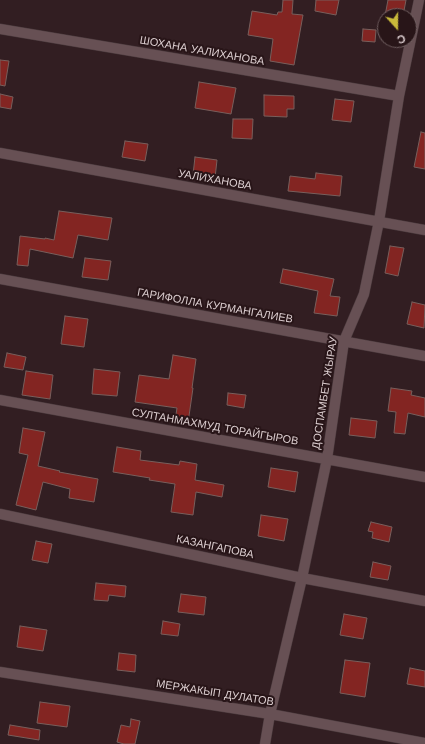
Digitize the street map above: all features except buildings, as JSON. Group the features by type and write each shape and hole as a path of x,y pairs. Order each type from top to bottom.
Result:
{"street":[{"name":"ДОСПАМБЕТ ЖЫРАУ","path":"265,744 270,714 302,578 327,459 344,341 364,294 379,221 399,96 419,0"},
{"name":"ШОХАНА УАЛИХАНОВА","path":"0,29 399,96"},
{"name":"УАЛИХАНОВА","path":"0,153 425,230"},
{"name":"ГАРИФОЛЛА КУРМАНГАЛИЕВ","path":"0,280 425,356"},
{"name":"СУЛТАНМАХМУД ТОРАЙГЫРОВ","path":"0,400 425,477"},
{"name":"КАЗАНГАПОВА","path":"0,514 302,578 425,601"},
{"name":"МЕРЖАКЫП ДУЛАТОВ","path":"0,672 270,714 425,743"}]}
